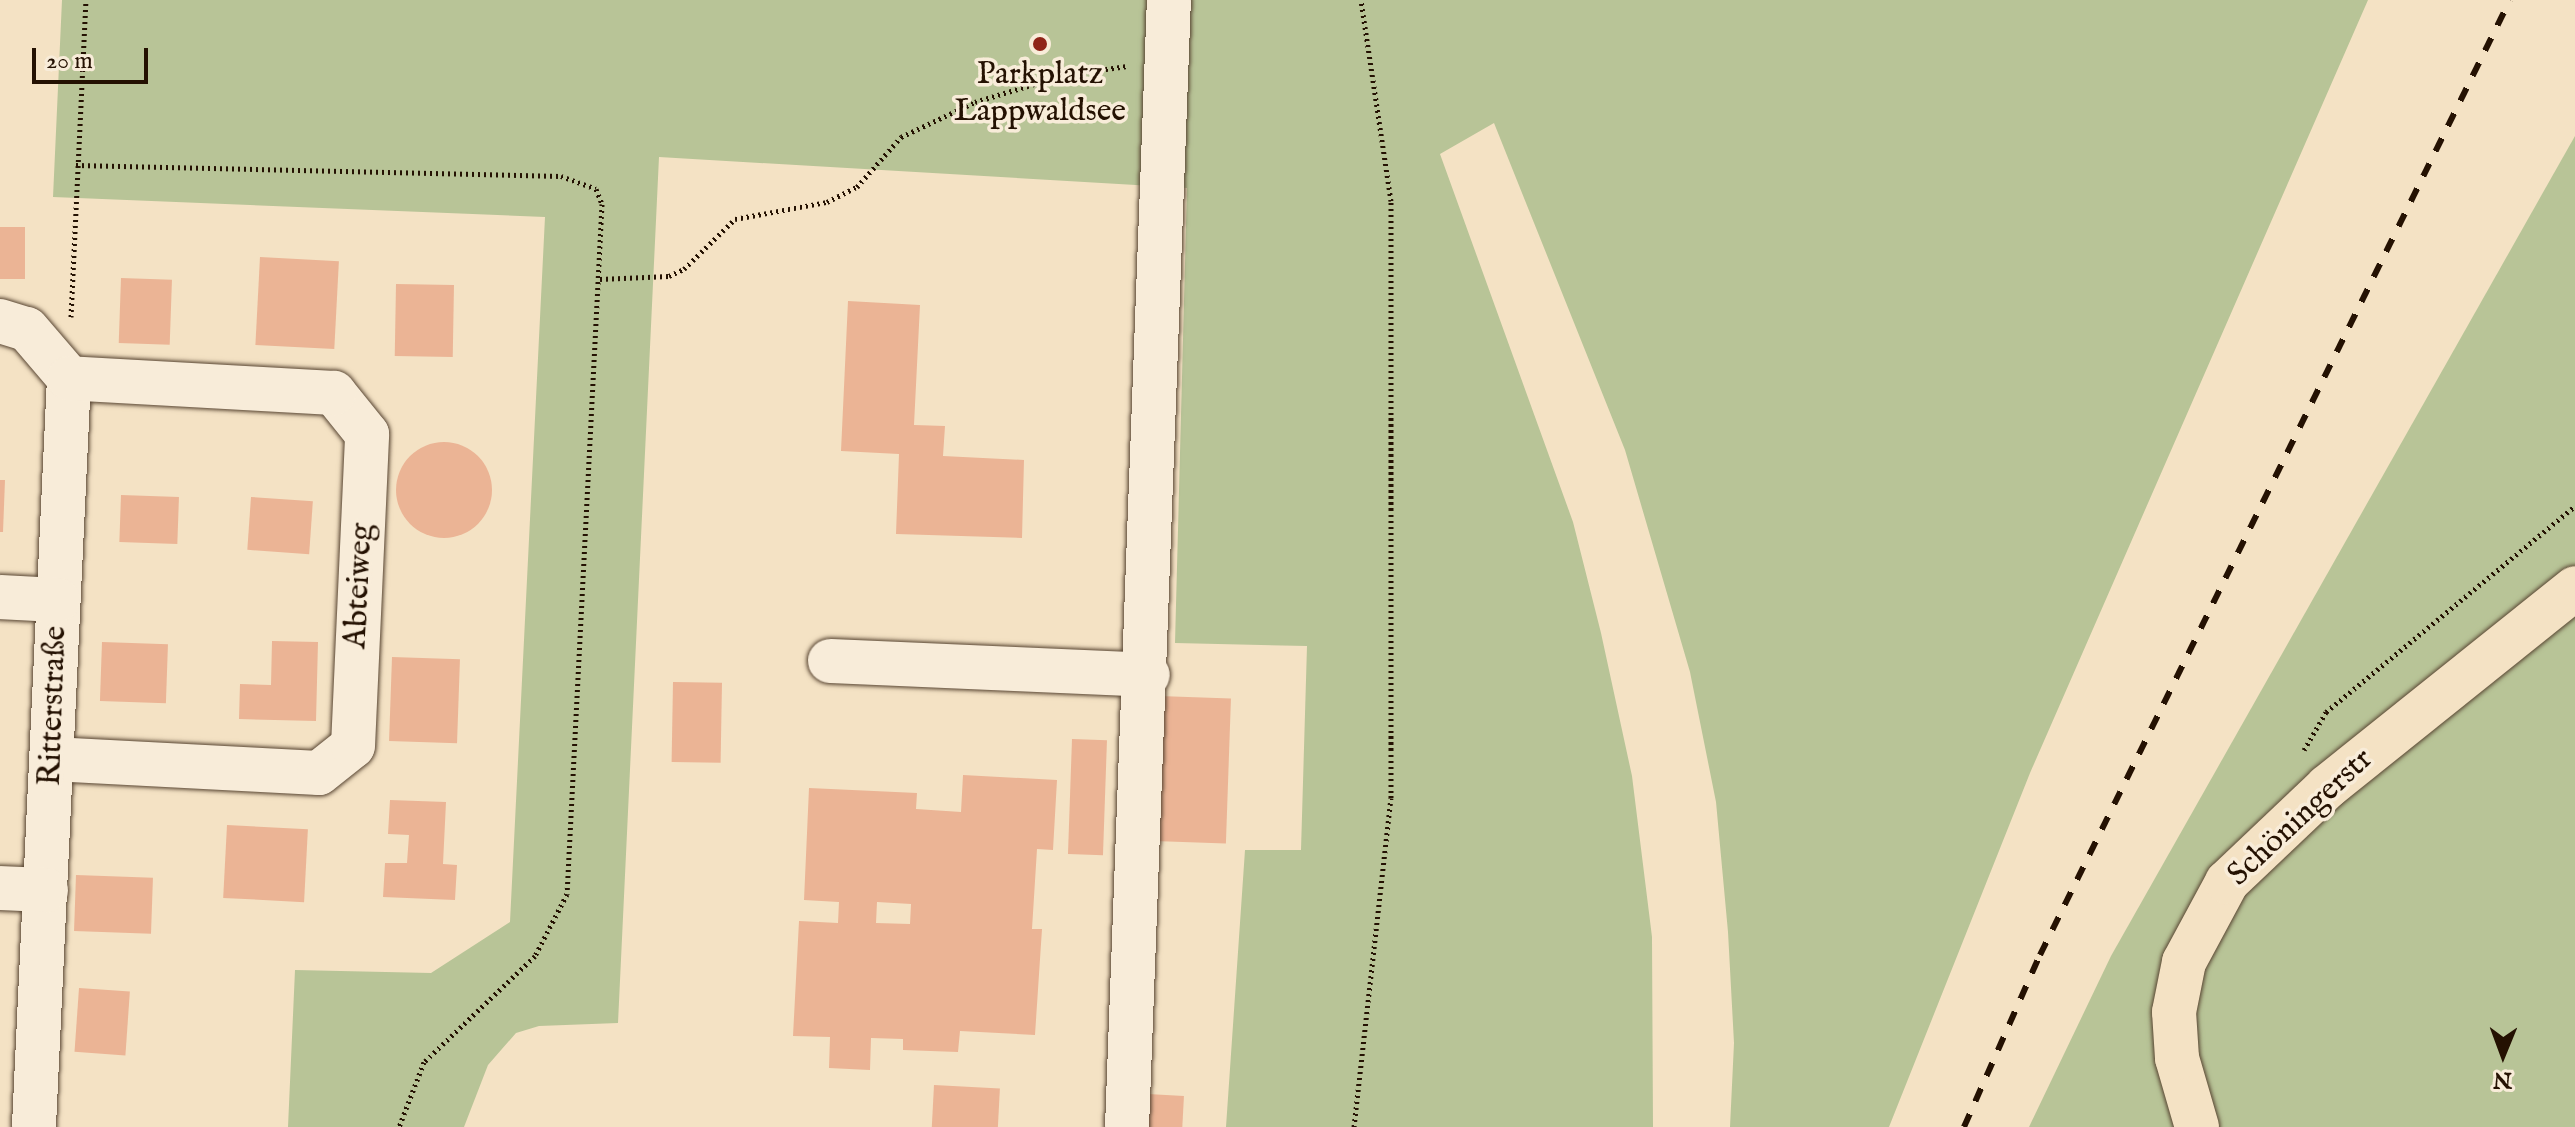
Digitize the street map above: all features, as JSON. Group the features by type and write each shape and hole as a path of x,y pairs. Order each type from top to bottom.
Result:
{"main road":[{"name":"Schöningerstr","path":"2197,1127 2177,1058 2174,1012 2184,962 2227,882 2327,787 2575,588"}],"street":[{"path":"1127,1127 1148,675 1169,0"},
{"path":"0,321 27,329 69,378"},
{"name":"Ritterstraße","path":"34,1127 69,378"},
{"name":"Abteiweg","path":"52,759 319,773 353,746 367,434 334,393 69,378"},
{"path":"0,597 58,600"},
{"path":"830,661 1148,675"},
{"path":"0,888 46,890"}],"path":[{"path":"69,378 76,165 86,0"},
{"path":"1354,1127 1391,798 1391,201 1361,0"},
{"path":"600,279 669,276 684,269 735,219 827,202 857,187 901,137 975,102 1064,75 1168,60"},
{"path":"76,165 561,176 596,189 602,204 567,894 535,956 424,1062 399,1127"}],"green space":[{"path":"62,0 2368,0 2030,773 1889,1127 1730,1127 1734,1043 1728,932 1716,802 1690,672 1625,450 1494,123 1440,154 1573,522 1601,633 1632,776 1652,937 1653,1127 1226,1127 1245,850 1301,850 1307,646 1175,643 1187,188 659,157 618,1023 539,1026 516,1033 488,1065 464,1127 288,1127 295,970 431,973 510,922 545,217 53,197"},
{"path":"2575,136 2575,1127 2029,1127 2111,956"}],"building":[{"path":"0,227 25,227 25,279 0,279"},
{"path":"260,257 339,261 334,349 255,345"},
{"path":"121,278 172,280 170,345 119,343"},
{"path":"396,284 454,285 453,357 395,356"},
{"path":"848,301 920,305 914,425 945,426 943,456 1024,460 1022,538 896,534 899,454 841,451"},
{"path":"444,442 462,446 478,456 488,472 492,490 488,508 478,524 462,534 444,538 426,534 410,524 400,508 396,490 400,472 410,456 426,446"},
{"path":"0,480 5,480 3,532 0,532"},
{"path":"121,495 179,497 177,544 119,542"},
{"path":"251,497 313,501 309,554 247,550"},
{"path":"272,641 318,642 316,721 239,719 240,684 271,685"},
{"path":"102,642 168,644 166,703 100,701"},
{"path":"392,657 460,659 457,743 389,741"},
{"path":"673,682 722,683 721,763 672,762"},
{"path":"1159,696 1231,699 1226,843 1154,841"},
{"path":"1072,739 1107,740 1103,855 1068,854"},
{"path":"963,775 1057,780 1053,850 1037,849 1032,929 1042,929 1035,1035 960,1031 958,1052 903,1050 903,1039 871,1038 870,1070 829,1068 830,1037 793,1036 799,921 838,923 839,902 804,900 809,788 917,793 916,809 961,812","holes":["877,902 911,904 910,924 876,923"]},
{"path":"390,800 446,802 443,864 457,865 455,900 383,897 385,863 407,863 409,835 388,834"},
{"path":"227,825 308,829 304,902 223,898"},
{"path":"76,875 153,878 151,934 74,931"},
{"path":"79,988 130,992 125,1055 75,1052"},
{"path":"934,1085 1000,1088 998,1127 932,1127"},
{"path":"1148,1094 1184,1096 1182,1127 1146,1127"}],"railway":[{"path":"1964,1127 2040,955 2510,0"}],"place":[{"name":"Parkplatz Lappwaldsee","path":"1040,44"}]}
